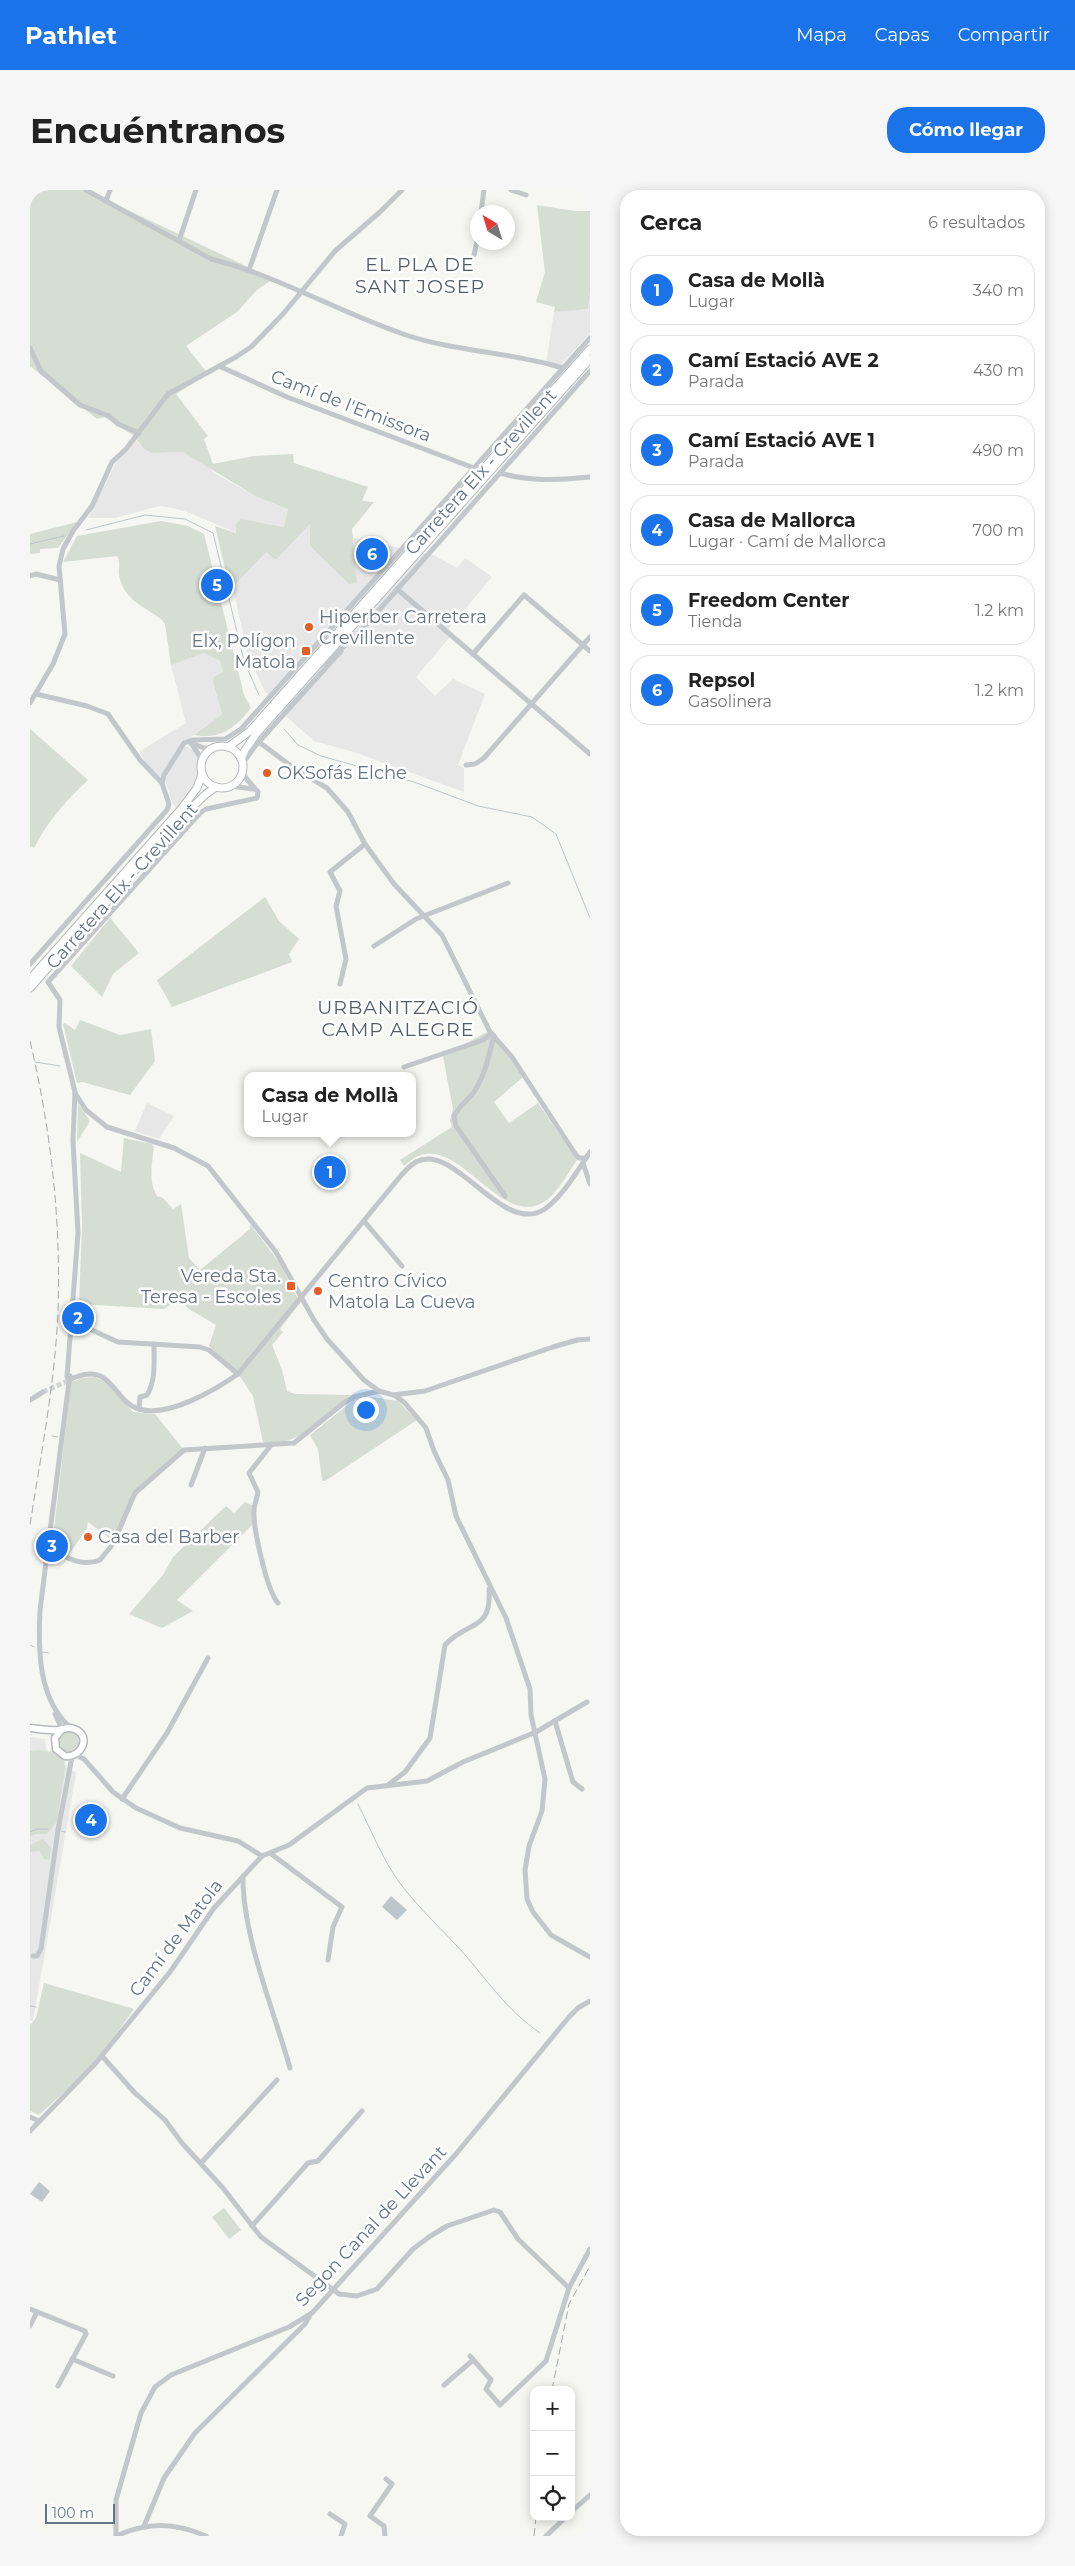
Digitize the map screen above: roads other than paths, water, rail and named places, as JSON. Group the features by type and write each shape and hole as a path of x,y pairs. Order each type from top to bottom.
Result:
{"highway":[{"name":"Carretera Elx - Crevillent","path":"228,747 246,735 590,349"},
{"name":"Carretera Elx - Crevillent","path":"242,764 250,742 590,359"},
{"path":"228,747 234,750 242,764 239,780 231,786 216,787 208,783 202,774 202,763 209,751 214,748 228,747"},
{"name":"Carretera Elx - Crevillent","path":"30,978 182,808 197,788 202,774"},
{"name":"Carretera Elx - Crevillent","path":"30,988 186,812 216,787"}],"main road":[{"path":"30,1728 72,1728 82,1736 83,1747 71,1756 56,1749 55,1738 62,1729"},
{"path":"40,1729 48,1732 55,1738"}],"street":[{"path":"86,190 211,259 249,270 367,321 409,336 563,368"},
{"path":"106,201 110,190"},
{"path":"179,241 196,190"},
{"path":"249,270 276,190"},
{"path":"30,703 66,634 59,566 67,543 92,506 112,462 139,433 168,394 251,347 283,314 335,251 402,190"},
{"path":"482,205 484,190"},
{"path":"511,190 526,195"},
{"path":"474,255 475,250"},
{"path":"162,783 167,768 184,743 188,741 216,741 232,736 316,646 590,338"},
{"path":"30,348 41,371 80,405 109,416 118,424 139,433"},
{"name":"Camí de l'Emissora","path":"219,366 295,400 474,468"},
{"path":"589,374 357,635 259,742 242,764 245,778 259,795 254,801 206,809 200,813 51,979 49,985 60,1000 59,1027 77,1095 92,1117 107,1127 174,1148 208,1166 276,1252 301,1297 328,1339 364,1380 379,1391 393,1395 405,1403 426,1428 434,1451 448,1480 456,1516 480,1564 488,1585 506,1618 525,1671 546,1779 545,1797 528,1846 525,1870 527,1899 533,1912 551,1936 590,1957"},
{"path":"500,473 539,480 590,477"},
{"path":"30,576 36,574 60,580"},
{"path":"397,589 590,754"},
{"path":"473,654 524,595 590,651"},
{"path":"306,678 357,635"},
{"path":"466,765 475,764 484,758 590,637"},
{"path":"284,693 316,646"},
{"path":"30,964 166,810 168,797 162,783 140,760 108,714 87,706 36,694"},
{"path":"188,741 204,748 214,748"},
{"path":"188,741 199,755 202,763"},
{"path":"259,742 291,766 327,788 348,812 365,844 394,884 442,935 493,1035 512,1057 576,1155 584,1160 590,1184"},
{"path":"231,786 256,790"},
{"path":"340,984 346,959 336,906 340,891 330,872 365,844"},
{"path":"374,946 416,919 426,917 508,882"},
{"path":"404,1067 493,1035"},
{"path":"493,1035 481,1077 473,1092 459,1107 454,1116 456,1126 505,1196"},
{"path":"72,1728 58,1713 48,1693 40,1658 39,1627 69,1379 78,1233 73,1141 77,1095"},
{"path":"69,1379 86,1374 100,1376 110,1381 127,1403 139,1409 165,1410 218,1388 238,1374 406,1170 416,1162 427,1159 448,1166 508,1209 528,1215 543,1210 555,1201 590,1152"},
{"path":"364,1221 402,1266"},
{"path":"73,1321 118,1342 200,1347 210,1350 238,1374"},
{"path":"393,1395 424,1391 553,1346 590,1339"},
{"path":"139,1409 140,1397 147,1395 150,1391 154,1373 154,1344"},
{"path":"48,1560 55,1556 86,1562 100,1560 116,1539 135,1494 175,1456 184,1450 294,1443 345,1402 354,1397 379,1391"},
{"path":"30,1400 43,1392"},
{"path":"272,1444 249,1473 249,1477 258,1492 254,1511 262,1558 271,1596 278,1602"},
{"path":"191,1485 205,1448"},
{"path":"49,1549 63,1557"},
{"path":"49,1549 38,1619 38,1655 45,1692 62,1729"},
{"path":"386,1786 405,1772 430,1738 445,1645 488,1613 490,1605 488,1585"},
{"path":"122,1799 167,1733 208,1658"},
{"name":"Camí de Matola","path":"30,2131 102,2056 170,1972 214,1908 262,1856 289,1845 367,1788 427,1781 463,1762 536,1732 588,1702"},
{"path":"555,1722 574,1782 582,1789"},
{"path":"83,1747 88,1764"},
{"path":"32,1956 37,1956 41,1949 71,1756 82,1757 105,1786 122,1799 180,1828 238,1841 262,1856"},
{"path":"270,1853 342,1908 333,1928 328,1960"},
{"path":"242,1876 247,1915 256,1954 290,2068"},
{"name":"Segon Canal de Llevant","path":"116,2536 116,2500 141,2413 155,2387 171,2374 289,2327 310,2314 456,2154 578,2008 590,2001"},
{"path":"102,2056 134,2092 164,2120 252,2226 269,2243 332,2291 339,2294 357,2296 377,2289 413,2250 429,2237 447,2226 494,2210 500,2212 518,2239 569,2288"},
{"path":"201,2163 277,2080"},
{"path":"252,2226 308,2163 318,2161 362,2111"},
{"path":"30,2117 40,2121"},
{"path":"444,2385 471,2358 491,2380 486,2389 500,2405 546,2361 569,2288 590,2249"},
{"path":"30,2309 85,2330 86,2334 58,2386"},
{"path":"30,2326 37,2312"},
{"path":"144,2526 164,2478 195,2433 305,2324 310,2314"},
{"path":"72,2359 114,2376"},
{"path":"385,2536 384,2526 370,2516 392,2484 386,2479"},
{"path":"575,2509 589,2499"},
{"path":"330,2514 345,2524 341,2536"},
{"path":"546,2536 562,2521"},
{"path":"116,2536 144,2526 179,2527 206,2536"}],"waterway":[{"path":"86,530 145,515 185,519 213,533 244,661 259,695"},
{"path":"30,544 64,536"},
{"path":"284,729 298,745 321,756 414,782 478,806 532,817 556,834 590,918"},
{"path":"35,1062 60,1066"},
{"path":"52,1436 58,1437"},
{"path":"30,1645 34,1647"},
{"path":"42,1652 48,1653"},
{"path":"358,1804 377,1844 399,1882 509,2006 540,2033"},
{"path":"30,1832 37,1829 48,1829"},
{"path":"61,1831 65,1832"},
{"path":"30,2006 36,2007"}],"tunnel":[{"path":"43,1392 72,1379"}],"railway":[{"path":"30,1041 49,1142 56,1209 59,1277 54,1365 30,1525"},
{"path":"553,2386 569,2304 590,2266"},
{"path":"534,2536 536,2521"}],"place":[{"name":"Repsol","path":"372,554"},
{"name":"Freedom Center","path":"217,585"},
{"name":"Hiperber Carretera Crevillente","path":"309,627"},
{"name":"Elx, Polígon Matola","path":"306,651"},
{"name":"OKSofás Elche","path":"267,773"},
{"name":"Casa de Mollà","path":"330,1172"},
{"name":"Vereda Sta. Teresa - Escoles","path":"291,1286"},
{"name":"Centro Cívico Matola La Cueva","path":"318,1291"},
{"name":"Camí Estació AVE 2","path":"78,1318"},
{"name":"Casa del Barber","path":"88,1537"},
{"name":"Camí Estació AVE 1","path":"52,1546"},
{"name":"Casa de Mallorca","path":"91,1820"}],"district":[{"name":"EL PLA DE SANT JOSEP","path":"420,275"},
{"name":"URBANITZACIÓ CAMP ALEGRE","path":"398,1018"}]}
